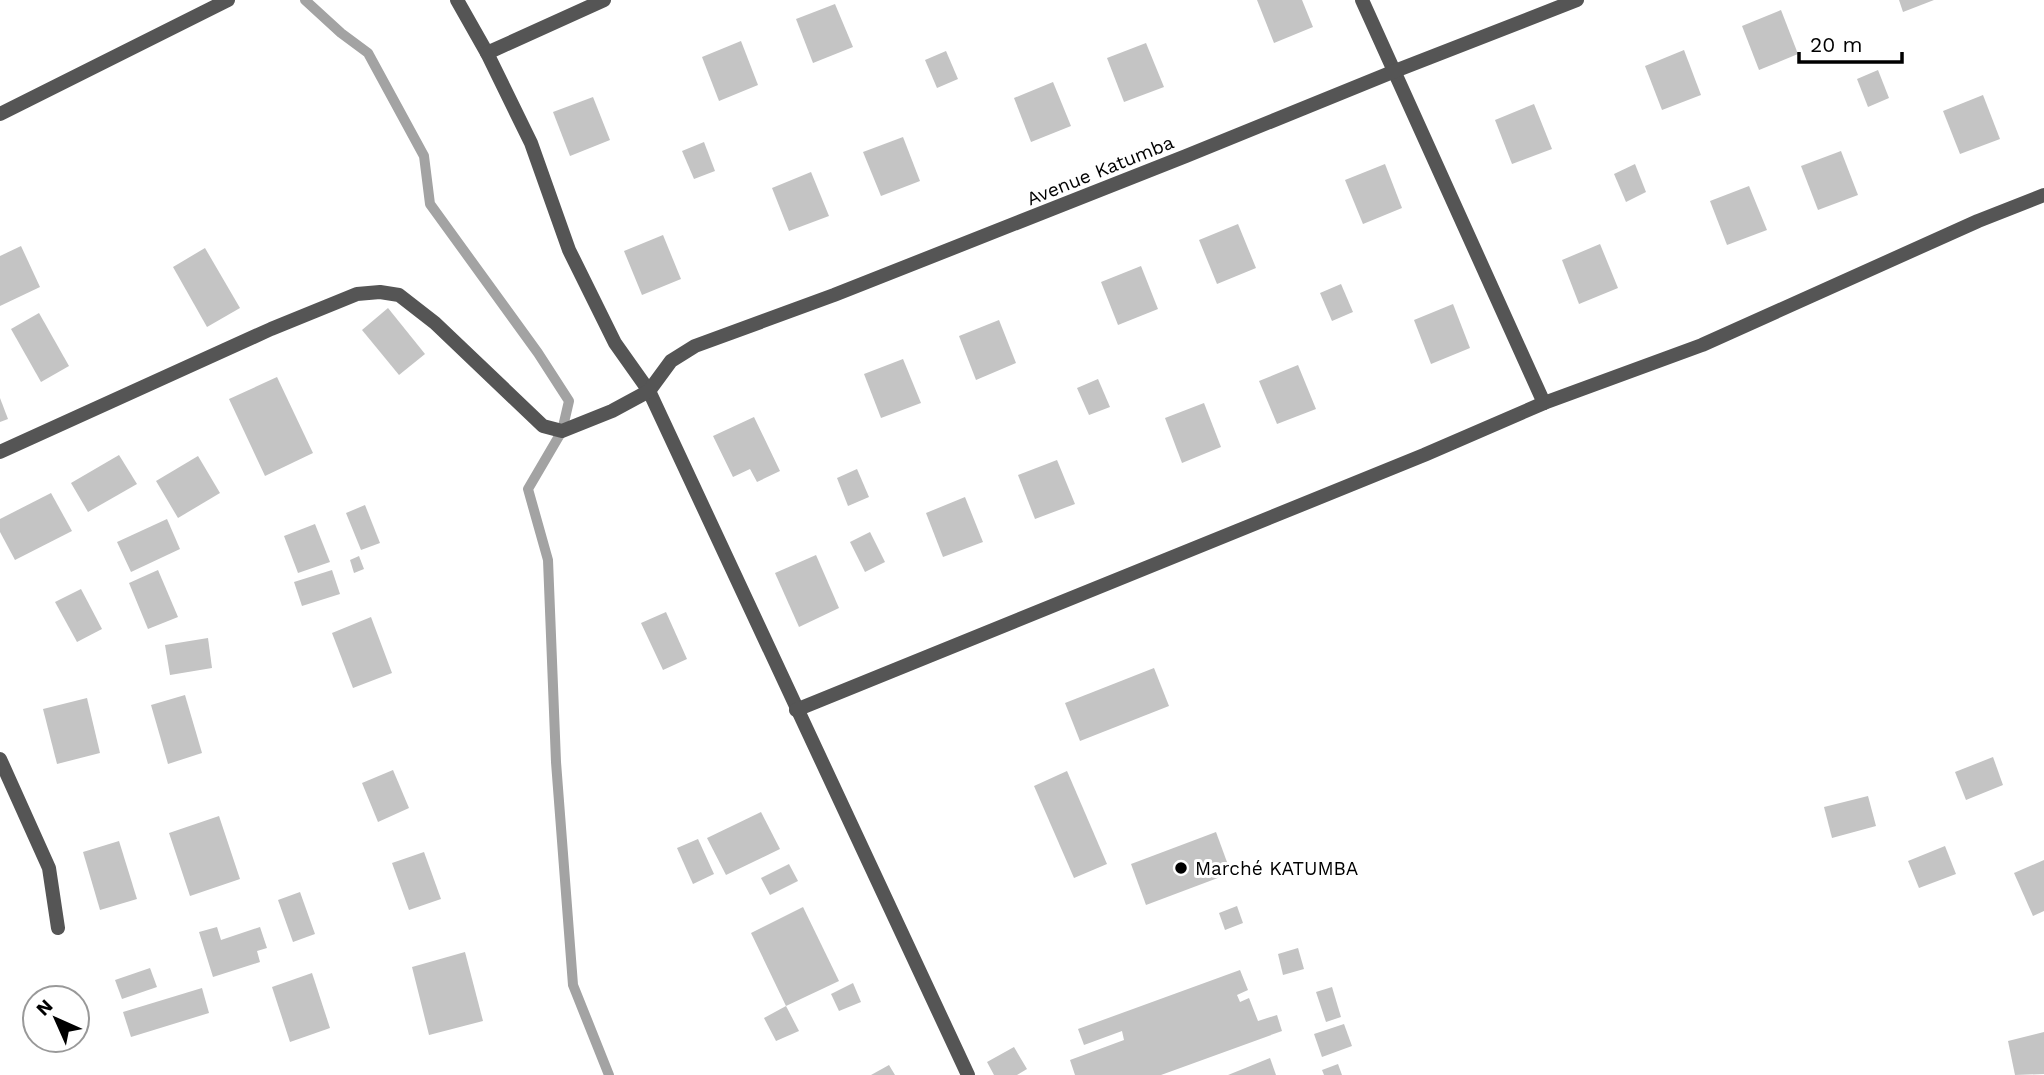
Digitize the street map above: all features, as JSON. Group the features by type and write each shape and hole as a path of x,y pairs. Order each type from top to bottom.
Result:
{"street":[{"path":"0,114 228,0"},
{"path":"457,0 487,53 531,144 569,250 615,343 649,391 968,1075"},
{"path":"487,53 604,0"},
{"path":"1362,0 1544,403"},
{"name":"Avenue Katumba","path":"649,391 671,361 695,346 846,291 1577,0"},
{"path":"796,710 1424,455 1544,403 1702,345 1978,221 2044,195"},
{"path":"0,452 187,366 357,294 380,292 399,295 435,323 543,426 562,431 612,411 649,391"},
{"path":"0,759 49,868 58,928"}],"building":[{"path":"1257,0 1302,0 1313,27 1274,43"},
{"path":"1899,0 1934,0 1903,12"},
{"path":"835,4 853,47 813,63 796,19"},
{"path":"1781,10 1798,54 1759,70 1742,26"},
{"path":"741,41 758,85 719,101 702,57"},
{"path":"1146,43 1164,87 1124,102 1107,58"},
{"path":"1684,50 1701,95 1662,110 1645,66"},
{"path":"946,51 958,79 937,88 925,60"},
{"path":"1878,70 1889,98 1868,107 1857,79"},
{"path":"1053,82 1071,126 1031,142 1014,98"},
{"path":"1983,95 2000,139 1960,154 1943,111"},
{"path":"593,97 610,140 570,156 553,112"},
{"path":"1534,104 1552,149 1512,164 1495,120"},
{"path":"903,137 920,181 881,196 863,152"},
{"path":"704,142 715,171 694,179 682,151"},
{"path":"1841,151 1858,195 1818,210 1801,166"},
{"path":"1385,164 1402,208 1363,224 1345,180"},
{"path":"1635,164 1646,192 1626,202 1614,174"},
{"path":"811,172 829,216 789,231 772,188"},
{"path":"1749,186 1767,230 1727,245 1710,201"},
{"path":"1238,224 1256,268 1217,284 1199,240"},
{"path":"663,235 681,279 642,295 624,251"},
{"path":"1600,244 1618,288 1579,304 1562,260"},
{"path":"21,246 40,287 0,306 0,256"},
{"path":"205,248 240,308 207,327 173,267"},
{"path":"1141,266 1158,309 1118,325 1101,282"},
{"path":"1341,284 1353,312 1332,321 1320,293"},
{"path":"1453,304 1470,348 1431,364 1414,320"},
{"path":"388,308 425,354 399,375 362,330"},
{"path":"39,313 69,366 41,382 11,329"},
{"path":"999,320 1016,363 976,380 959,336"},
{"path":"903,359 921,403 881,418 864,374"},
{"path":"1298,365 1316,409 1277,424 1259,381"},
{"path":"277,377 313,453 265,476 229,399"},
{"path":"1098,379 1110,407 1089,415 1077,388"},
{"path":"0,398 8,419 0,422"},
{"path":"1204,403 1221,447 1182,463 1165,418"},
{"path":"754,417 780,471 757,482 750,469 733,477 713,436"},
{"path":"119,455 137,484 88,512 71,483"},
{"path":"198,456 220,493 178,518 156,481"},
{"path":"1057,460 1075,504 1035,519 1018,475"},
{"path":"857,469 869,497 848,506 837,478"},
{"path":"51,493 72,531 15,560 0,532 0,519"},
{"path":"965,497 983,542 943,557 926,513"},
{"path":"365,505 380,543 361,550 346,513"},
{"path":"167,519 180,549 131,572 117,542"},
{"path":"315,524 330,562 298,573 284,536"},
{"path":"870,532 885,562 865,572 850,542"},
{"path":"816,555 839,608 799,627 775,573"},
{"path":"359,556 364,569 354,573 350,560"},
{"path":"158,570 178,617 148,629 129,583"},
{"path":"332,570 340,594 302,606 294,582"},
{"path":"81,589 102,629 77,642 55,602"},
{"path":"666,612 687,659 663,670 641,623"},
{"path":"371,617 392,673 353,688 332,633"},
{"path":"208,638 212,668 170,675 165,645"},
{"path":"1154,668 1169,706 1080,741 1065,703"},
{"path":"185,695 202,753 168,764 151,705"},
{"path":"87,698 100,753 57,764 43,709"},
{"path":"1993,757 2003,785 1966,800 1955,772"},
{"path":"393,770 409,808 378,822 362,783"},
{"path":"1067,771 1107,864 1074,878 1034,786"},
{"path":"1868,796 1876,826 1832,838 1824,807"},
{"path":"761,812 780,849 726,875 707,838"},
{"path":"219,816 240,879 190,896 169,833"},
{"name":"Marché KATUMBA","path":"1216,832 1231,873 1146,905 1131,864"},
{"path":"698,839 714,874 693,884 677,848"},
{"path":"119,841 137,899 100,910 83,852"},
{"path":"1945,846 1956,874 1919,888 1908,861"},
{"path":"424,852 441,899 409,910 392,863"},
{"path":"2044,860 2044,911 2033,916 2014,873"},
{"path":"789,864 798,881 770,895 761,878"},
{"path":"300,892 315,934 293,942 278,900"},
{"path":"1237,906 1243,923 1225,930 1219,913"},
{"path":"803,907 839,981 786,1006 751,933"},
{"path":"217,927 221,940 260,927 267,948 257,951 260,962 213,977 199,932"},
{"path":"1298,948 1304,969 1283,975 1278,954"},
{"path":"465,952 483,1021 429,1035 412,967"},
{"path":"150,968 157,987 122,999 115,980"},
{"path":"1240,970 1248,990 1237,995 1240,1002 1249,998 1258,1021 1277,1015 1282,1031 1161,1075 1075,1075 1070,1060 1124,1040 1122,1031 1084,1045 1078,1029"},
{"path":"312,973 330,1028 290,1042 272,987"},
{"path":"853,983 861,1002 839,1011 831,994"},
{"path":"1332,987 1341,1017 1326,1022 1316,992"},
{"path":"202,988 209,1013 131,1037 123,1012"},
{"path":"786,1006 799,1031 776,1041 764,1018"},
{"path":"1344,1024 1352,1046 1322,1057 1314,1034"},
{"path":"2044,1032 2044,1074 2015,1075 2008,1041"},
{"path":"1014,1047 1027,1069 1017,1075 994,1075 987,1062"},
{"path":"1270,1058 1276,1075 1228,1075"},
{"path":"1338,1064 1342,1075 1324,1075 1322,1070"},
{"path":"889,1065 895,1075 871,1075"}],"waterway":[{"path":"305,0 368,53 424,156 430,204 538,353 569,401 562,431 528,489 548,560 556,762 573,985 609,1075"}],"place":[{"name":"Marché KATUMBA","path":"1181,868"}]}
